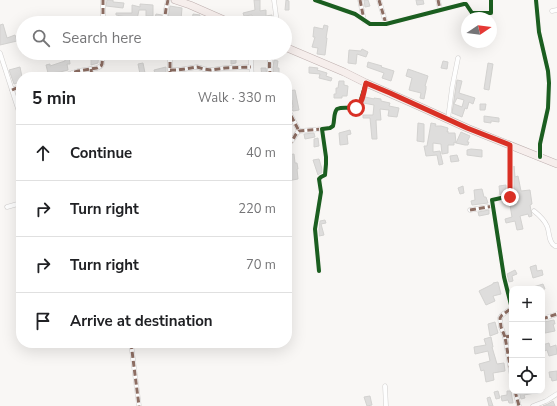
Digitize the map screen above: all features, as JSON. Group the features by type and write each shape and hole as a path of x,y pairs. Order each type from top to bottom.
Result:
{"main road":[{"path":"175,0 215,16"},
{"path":"292,50 467,128 557,164"}],"street":[{"path":"103,0 103,16"},
{"path":"165,16 168,0"},
{"path":"274,0 275,16"},
{"path":"315,0 355,14 370,24 386,24 464,4 466,4 471,12"},
{"path":"360,0 364,21"},
{"path":"379,0 386,24"},
{"path":"438,0 440,9"},
{"path":"491,0 491,12"},
{"path":"536,0 539,32 548,71 549,83 548,108 540,144 540,157"},
{"path":"552,11 557,10"},
{"path":"0,53 16,102"},
{"path":"448,119 458,58"},
{"path":"75,72 101,66 102,60"},
{"path":"170,60 170,70 197,66 211,70 225,68 251,68"},
{"path":"251,60 251,72"},
{"path":"270,60 270,72"},
{"path":"292,141 299,131 330,128 333,126 334,114 337,109 356,108 359,106 366,83"},
{"path":"12,90 16,88"},
{"path":"292,118 299,131"},
{"path":"319,271 315,229 321,192 320,179 325,175 326,164 322,129"},
{"path":"509,297 504,277 493,200 510,196 510,145"},
{"path":"7,207 16,204"},
{"path":"470,210 493,206"},
{"path":"534,211 543,219 551,243 557,246"},
{"path":"509,311 500,318 509,360"},
{"path":"545,318 557,314"},
{"path":"505,337 509,336"},
{"path":"132,348 139,406"},
{"path":"385,386 386,406"},
{"path":"516,394 519,406"},
{"path":"533,406 546,401 557,394"}],"building":[{"path":"107,0 124,3 123,8 106,6"},
{"path":"254,0 260,0 260,11 266,10 266,16 244,16 243,13 255,10"},
{"path":"286,0 289,1 289,10 285,10"},
{"path":"364,0 368,0 370,6 365,7"},
{"path":"416,0 423,0 424,4 417,5"},
{"path":"140,4 153,5 153,16 146,16 146,10 139,10 138,16 116,15 116,13 132,13 132,5 140,7"},
{"path":"170,6 182,8 181,16 168,16"},
{"path":"193,14 200,15 200,16 193,16"},
{"path":"3,24 7,38 15,35 16,41 0,45 0,25"},
{"path":"324,25 328,26 325,55 317,54 318,48 312,47 315,37 313,37 314,27 323,29"},
{"path":"362,49 368,52 366,57 357,54 356,64 348,63 349,50 361,51"},
{"path":"70,60 70,64 67,64 68,70 60,72 48,72 46,65 50,64 50,66"},
{"path":"91,60 98,60 98,63 91,65"},
{"path":"231,60 236,60 236,63 231,64"},
{"path":"274,60 278,61 277,68 279,68 279,72 273,72"},
{"path":"443,61 448,62 447,69 441,68"},
{"path":"368,62 394,71 391,81 382,78 384,73 367,67"},
{"path":"143,63 145,72 140,72 138,64"},
{"path":"488,63 493,64 489,90 484,89"},
{"path":"20,67 21,72 16,72 16,83 14,84 9,70"},
{"path":"166,67 166,72 155,72 154,70"},
{"path":"309,67 318,68 317,70 327,73 326,76 332,78 331,81 319,78 320,74 309,73"},
{"path":"261,68 266,68 266,72 261,72"},
{"path":"408,69 428,76 425,86 426,89 424,99 420,98 421,93 409,90 412,78 406,76"},
{"path":"457,80 462,81 459,93 475,98 473,104 469,102 462,117 452,113","holes":["457,98 464,100 462,107 454,104"]},
{"path":"339,81 344,81 344,85 348,86 347,96 342,96 342,98 334,98 334,94 336,94 336,88 338,88"},
{"path":"292,90 295,90 299,110 293,111 292,110"},
{"path":"365,97 381,99 381,101 390,103 389,106 399,108 397,117 388,116 389,110 380,109 381,120 376,120 377,139 372,139 370,118 363,118 363,115 373,115 374,105 363,103"},
{"path":"480,104 486,104 485,110 480,110"},
{"path":"484,116 499,118 499,122 484,122"},
{"path":"418,123 424,124 424,142 417,141"},
{"path":"431,123 436,124 435,126 448,128 448,133 455,133 456,143 454,142 454,145 448,145 448,153 442,154 441,144 433,143 433,152 440,151 443,164 439,165 437,155 426,156 424,146 427,146"},
{"path":"350,130 351,134 347,135 348,144 340,145 339,133"},
{"path":"461,132 470,136 467,142 469,142 468,145 456,143"},
{"path":"314,133 315,137 305,139 304,134"},
{"path":"318,138 319,146 314,147 314,139"},
{"path":"467,150 482,150 482,157 467,155"},
{"path":"292,154 294,154 295,163 297,163 298,179 292,180"},
{"path":"457,155 459,161 451,162 450,156"},
{"path":"319,159 322,173 318,175 313,160"},
{"path":"514,166 515,177 518,176 521,191 530,190 532,204 530,205 532,216 529,217 528,214 520,216 523,229 517,230 515,221 506,223 505,219 512,217 510,205 515,204"},
{"path":"506,185 506,193 500,195 499,186"},
{"path":"463,186 464,193 460,194 458,188"},
{"path":"482,189 484,197 486,197 488,203 472,205 471,201 475,200 474,190"},
{"path":"489,210 489,214 479,216 478,212"},
{"path":"325,220 326,223 321,224 324,235 319,236 320,221"},
{"path":"536,265 537,271 542,270 543,275 533,278 530,267"},
{"path":"515,270 517,274 512,276 513,281 509,282 507,274"},
{"path":"498,282 501,294 493,296 495,301 486,305 479,291 493,283"},
{"path":"554,320 555,324 553,324 555,331 545,333 545,322"},
{"path":"495,322 498,333 490,336 488,324"},
{"path":"491,337 497,364 504,363 505,371 493,373 494,380 486,382 484,370 481,371 479,364 490,361 488,351 475,354 474,347 486,345 484,339"},
{"path":"549,343 550,347 556,345 557,354 549,356 547,350 545,351 545,344"},
{"path":"557,371 557,380 552,381 549,372"},
{"path":"498,391 500,398 496,399 494,392"},
{"path":"507,391 509,391 509,394 512,394 513,403 509,403 508,400 502,401 501,396 507,395"},
{"path":"520,394 530,394 524,395 525,398 521,399"},
{"path":"370,396 372,405 367,406 364,397"},
{"path":"490,397 493,406 489,406 487,398"},
{"path":"553,401 555,406 543,406 548,404"}],"marked path":[{"path":"103,0 103,16"},
{"path":"165,16 168,0"},
{"path":"360,0 364,20"},
{"path":"379,0 386,24"},
{"path":"438,0 440,9"},
{"path":"75,72 97,68 101,66 102,60"},
{"path":"170,60 170,72"},
{"path":"270,60 270,72"},
{"path":"170,70 197,67 211,70 251,67"},
{"path":"12,90 16,88"},
{"path":"292,118 299,131"},
{"path":"292,140 299,131 322,129"},
{"path":"470,210 493,206"},
{"path":"505,337 501,327 500,318 509,310"},
{"path":"545,318 557,314"},
{"path":"509,336 505,337 509,360"},
{"path":"132,348 139,406"},
{"path":"516,394 519,406"}],"cycle path":[{"path":"315,0 355,14 370,24 386,24 464,4 466,4 472,13 491,13 491,0"},
{"path":"536,0 539,32 548,71 549,83 548,108 540,144 540,157"},
{"path":"319,271 315,229 321,192 319,179 325,175 326,164 322,129 333,126 337,109 354,108 359,106 366,83"},
{"path":"509,297 504,277 492,200 510,196 510,145"}],"route":[{"path":"356,108 361,102 366,83 467,128 510,145 510,197"}]}
